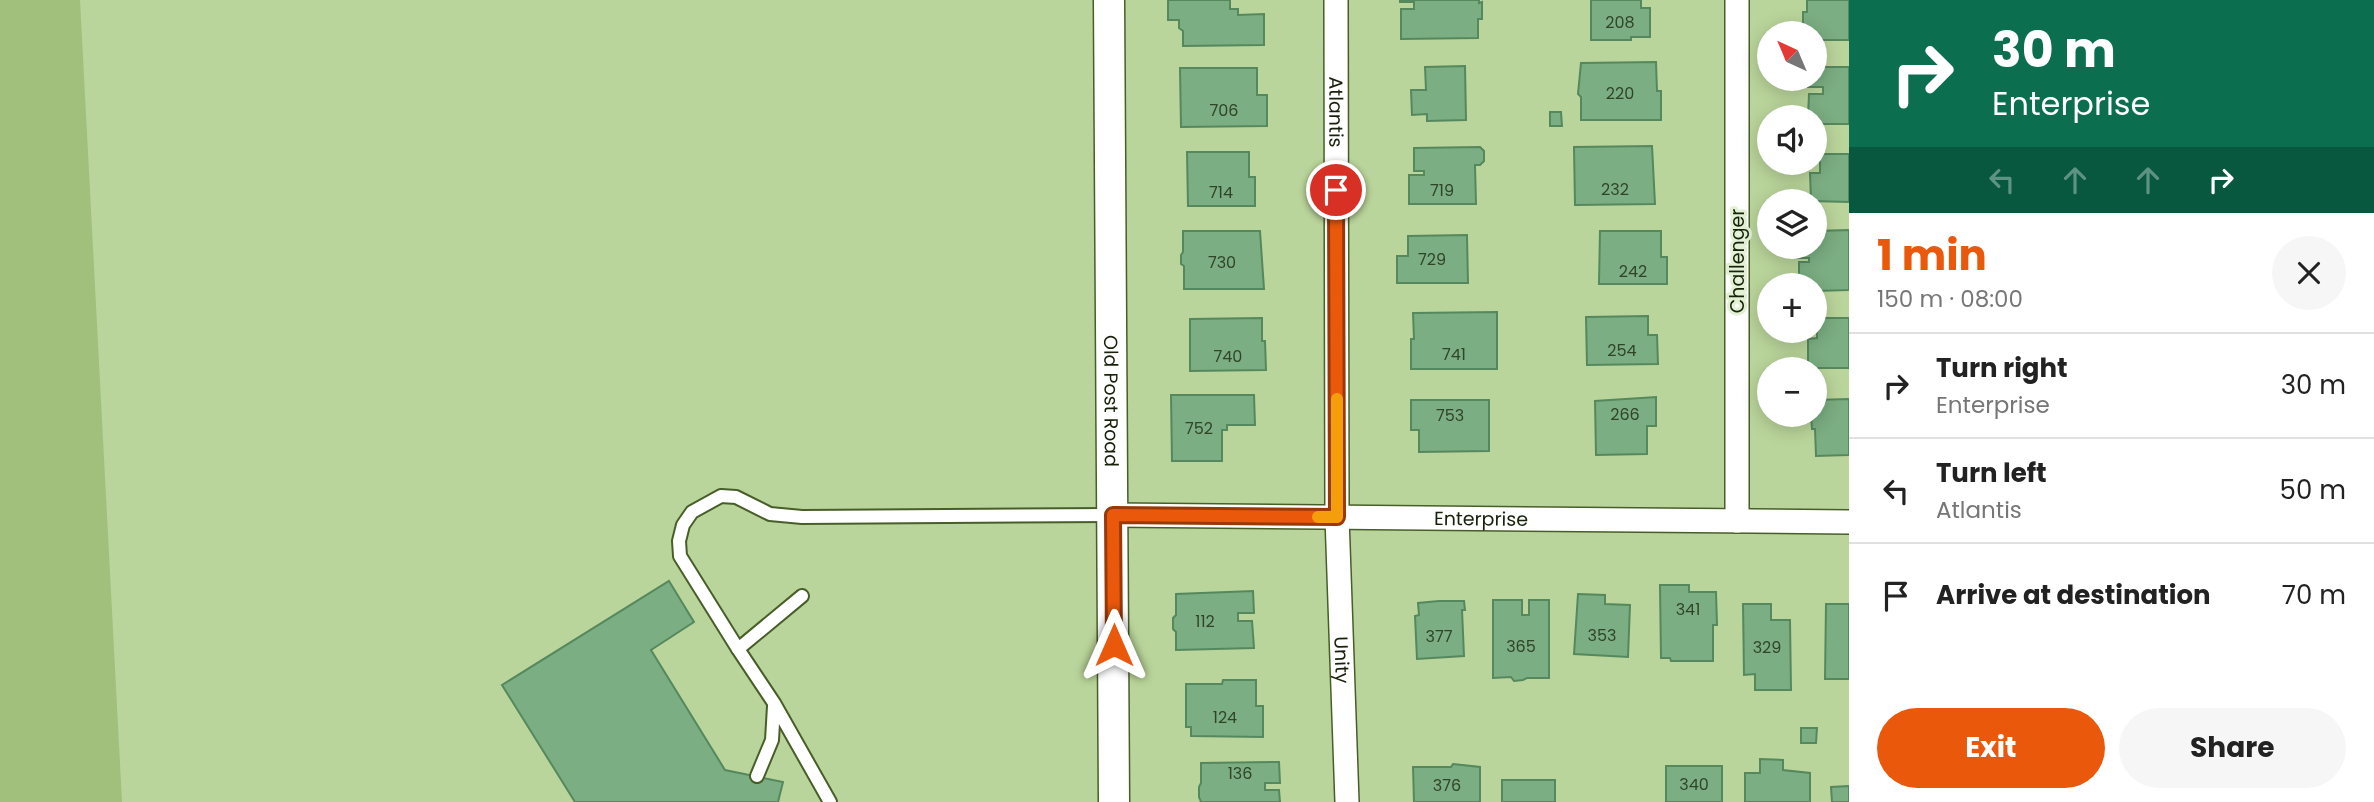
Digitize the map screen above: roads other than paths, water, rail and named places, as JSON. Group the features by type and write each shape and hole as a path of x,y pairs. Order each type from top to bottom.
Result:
{"street":[{"name":"Old Post Road","path":"1109,0 1114,802"},
{"name":"Atlantis","path":"1336,0 1337,517"},
{"name":"Challenger","path":"1737,0 1737,521"},
{"name":"Enterprise","path":"1113,515 1849,522"},
{"name":"Unity","path":"1337,517 1347,802"}],"lane":[{"path":"830,802 774,703 680,556 679,541 683,525 692,512 721,496 736,497 770,514 802,517 1113,515"},
{"path":"738,649 802,596"},
{"path":"757,776 772,740 774,703"}]}
